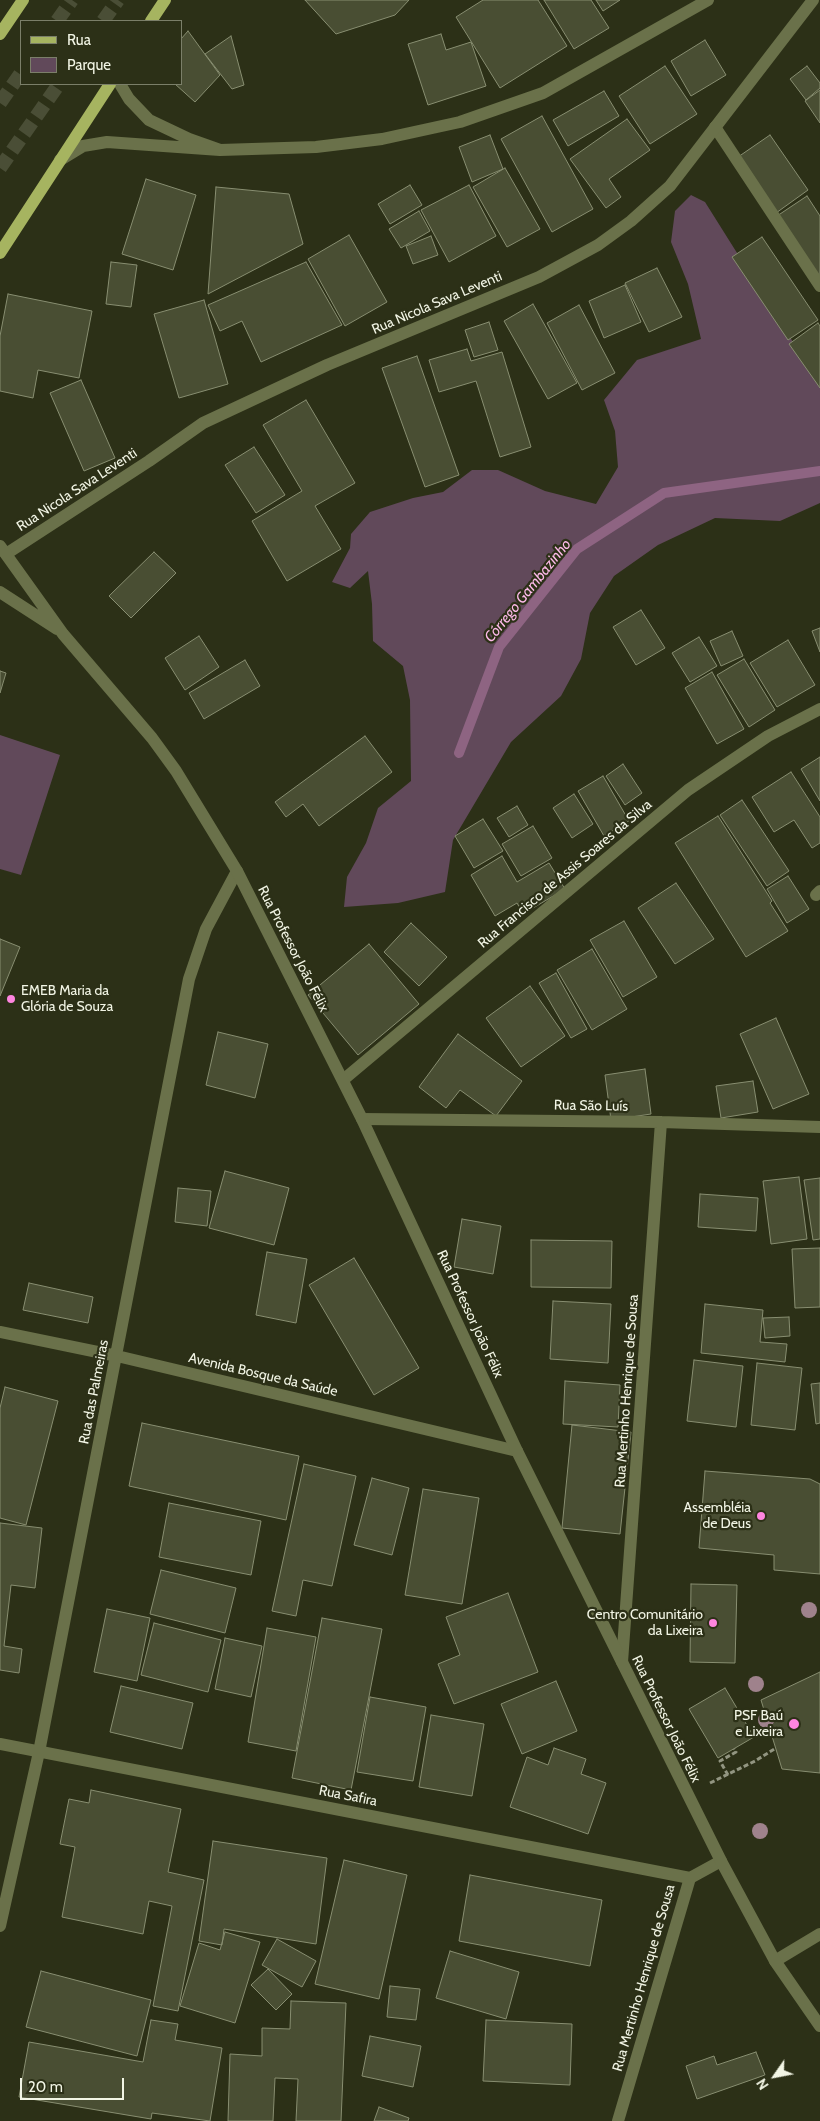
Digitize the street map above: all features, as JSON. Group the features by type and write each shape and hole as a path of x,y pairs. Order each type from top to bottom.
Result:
{"main road":[{"path":"0,34 24,0"},
{"path":"152,20 165,0"},
{"path":"0,253 109,85"}],"street":[{"path":"60,160 83,146 107,142 220,150 316,147 382,139 460,122 543,93 708,0"},
{"name":"Rua Nicola Sava Leventi","path":"3,550 149,461 203,423 327,365 539,277 598,245 631,221 670,186 813,0"},
{"path":"121,85 129,99 150,120 189,139 220,150"},
{"path":"715,127 820,286"},
{"path":"3,550 63,634"},
{"path":"0,592 63,634"},
{"name":"Rua Professor João Félix","path":"63,634 152,738 176,771 237,871 362,1118 517,1451 720,1861 775,1961 820,2026"},
{"name":"Rua Francisco de Assis Soares da Silva","path":"343,1080 688,790 768,736 820,709"},
{"name":"Rua das Palmeiras","path":"0,1926 39,1752 189,979 206,929 237,871"},
{"name":"Rua São Luís","path":"362,1118 662,1122 820,1127"},
{"name":"Rua Mertinho Henrique de Sousa","path":"622,1662 662,1122"},
{"name":"Avenida Bosque da Saúde","path":"0,1332 117,1356 517,1451"},
{"name":"Rua Safira","path":"0,1744 690,1878"},
{"name":"Rua Mertinho Henrique de Sousa","path":"618,2121 690,1878 720,1861"},
{"path":"775,1961 820,1934"}],"path":[{"path":"680,1781 704,1770 710,1783 776,1748"},
{"path":"728,1775 720,1761 736,1752 734,1749"}],"green space":[{"path":"691,195 705,202 820,385 820,503 780,521 715,518 658,545 614,576 590,613 581,659 561,696 511,742 453,840 445,892 398,903 344,907 347,877 366,843 378,808 411,781 410,700 403,666 373,641 372,604 368,571 350,588 332,582 350,548 351,534 370,512 413,498 443,492 472,470 498,470 545,491 596,504 618,467 615,431 604,400 637,360 701,339 688,284 671,242 675,211"},
{"path":"0,735 60,755 21,875 0,869"}],"building":[{"path":"305,0 409,0 395,15 336,34"},
{"path":"483,0 538,0 567,46 500,88 456,17"},
{"path":"544,0 591,0 609,28 574,49"},
{"path":"596,0 620,0 603,11"},
{"path":"188,31 220,75 195,102 176,85 182,85 182,38"},
{"path":"441,34 446,50 471,42 486,86 428,105 408,44"},
{"path":"231,36 244,85 232,89 205,54"},
{"path":"705,40 726,75 691,96 671,61"},
{"path":"665,66 697,114 650,144 619,96"},
{"path":"807,66 820,83 820,88 806,100 790,79"},
{"path":"820,90 820,123 805,101"},
{"path":"604,91 619,116 568,146 553,120"},
{"path":"542,116 593,209 552,232 501,139"},
{"path":"627,119 650,150 609,179 621,197 606,208 570,159"},
{"path":"490,135 503,169 472,182 459,147"},
{"path":"770,135 808,190 776,213 738,157"},
{"path":"505,168 540,229 507,247 473,187"},
{"path":"146,179 196,195 173,270 122,254"},
{"path":"410,185 422,205 390,224 378,204"},
{"path":"469,185 496,236 449,262 421,210"},
{"path":"216,187 289,194 303,244 208,294"},
{"path":"807,196 820,216 820,280 777,216"},
{"path":"419,211 430,231 401,248 389,229"},
{"path":"349,235 387,302 345,326 308,259"},
{"path":"431,236 438,255 413,264 406,246"},
{"path":"762,237 818,320 788,340 732,257"},
{"path":"111,262 137,265 131,307 106,304"},
{"path":"306,262 342,325 261,362 242,321 220,331 208,305"},
{"path":"657,268 682,317 649,332 625,283"},
{"path":"625,285 641,322 604,338 589,301"},
{"path":"8,294 92,311 79,378 38,370 33,398 0,391 0,336"},
{"path":"204,300 228,384 179,398 154,314"},
{"path":"533,304 577,383 548,399 504,321"},
{"path":"579,305 615,373 582,390 547,323"},
{"path":"489,322 498,350 474,357 465,330"},
{"path":"818,323 820,326 820,388 789,344"},
{"path":"467,349 471,361 502,352 531,447 500,457 476,381 439,392 429,360"},
{"path":"417,356 459,475 425,487 382,368"},
{"path":"81,380 115,458 84,471 50,393"},
{"path":"306,400 355,483 315,506 341,549 287,581 252,521 302,491 263,425"},
{"path":"254,447 285,495 256,513 225,465"},
{"path":"154,552 176,573 131,618 109,596"},
{"path":"641,610 665,648 636,665 613,627"},
{"path":"820,628 820,652 812,631"},
{"path":"732,631 743,656 721,666 710,641"},
{"path":"199,636 219,667 185,690 165,658"},
{"path":"699,637 717,666 690,682 672,653"},
{"path":"788,640 815,685 777,707 750,663"},
{"path":"744,659 775,710 749,727 717,675"},
{"path":"245,660 260,686 204,719 189,693"},
{"path":"0,671 6,673 0,693"},
{"path":"712,672 744,729 717,744 685,688"},
{"path":"365,736 392,772 319,826 303,804 286,817 275,802"},
{"path":"820,757 820,801 801,769"},
{"path":"623,764 642,793 625,805 606,776"},
{"path":"791,772 820,817 820,843 812,848 794,820 774,832 752,797"},
{"path":"603,776 629,821 604,836 578,791"},
{"path":"574,794 593,824 572,838 553,808"},
{"path":"742,800 789,871 767,886 720,815"},
{"path":"517,806 528,825 509,837 497,818"},
{"path":"718,816 772,901 770,903 788,931 746,957 675,843"},
{"path":"483,819 503,851 474,868 455,836"},
{"path":"533,826 552,858 521,876 502,844"},
{"path":"502,856 517,882 549,863 565,889 523,914 517,903 495,916 471,875"},
{"path":"788,876 809,909 787,923 767,889"},
{"path":"676,883 714,939 675,964 638,908"},
{"path":"624,921 657,977 623,997 590,940"},
{"path":"411,923 447,957 419,986 384,952"},
{"path":"0,939 20,947 0,996"},
{"path":"369,944 419,1004 358,1055 308,995"},
{"path":"592,949 627,1009 592,1030 557,970"},
{"path":"556,973 587,1029 571,1038 539,983"},
{"path":"530,986 565,1036 521,1067 486,1018"},
{"path":"776,1018 809,1094 773,1109 740,1034"},
{"path":"218,1032 268,1044 255,1098 206,1085"},
{"path":"458,1034 522,1081 496,1116 460,1090 446,1108 419,1087"},
{"path":"645,1069 651,1114 611,1120 605,1075"},
{"path":"753,1081 758,1112 721,1118 716,1086"},
{"path":"225,1171 289,1188 274,1245 209,1228"},
{"path":"799,1177 807,1239 771,1244 763,1181"},
{"path":"820,1178 820,1239 813,1240 804,1180"},
{"path":"178,1188 211,1191 207,1226 175,1222"},
{"path":"700,1194 758,1198 756,1231 698,1227"},
{"path":"462,1219 501,1226 493,1274 454,1267"},
{"path":"531,1240 612,1241 611,1288 531,1287"},
{"path":"820,1248 820,1307 795,1308 792,1249"},
{"path":"267,1252 307,1259 296,1323 256,1315"},
{"path":"354,1258 419,1368 374,1395 309,1285"},
{"path":"29,1283 93,1297 88,1323 23,1310"},
{"path":"553,1301 611,1304 608,1363 550,1359"},
{"path":"705,1304 763,1310 760,1342 787,1344 785,1362 701,1353"},
{"path":"789,1317 790,1336 765,1338 763,1318"},
{"path":"694,1360 743,1366 736,1427 687,1421"},
{"path":"757,1363 802,1368 795,1430 751,1425"},
{"path":"565,1381 620,1385 618,1427 563,1424"},
{"path":"820,1383 820,1423 816,1424 811,1384"},
{"path":"5,1387 58,1401 26,1525 0,1518 0,1408"},
{"path":"142,1423 299,1456 286,1520 129,1486"},
{"path":"572,1425 631,1432 620,1534 562,1528"},
{"path":"304,1464 356,1476 332,1586 303,1580 296,1616 272,1611"},
{"name":"Assembléia de Deus","path":"705,1471 810,1479 820,1484 820,1574 774,1570 774,1555 699,1548"},
{"path":"372,1478 409,1488 392,1555 354,1545"},
{"path":"423,1489 479,1498 462,1604 405,1595"},
{"path":"169,1503 261,1521 251,1575 159,1557"},
{"path":"0,1523 42,1528 35,1588 11,1585 4,1646 22,1649 19,1673 0,1670"},
{"path":"161,1570 236,1588 225,1633 150,1614"},
{"name":"Centro Comunitário da Lixeira","path":"691,1584 737,1585 735,1663 690,1662"},
{"path":"508,1593 538,1672 454,1704 438,1664 460,1655 446,1617"},
{"path":"107,1609 150,1618 137,1681 94,1672"},
{"path":"322,1618 382,1629 351,1790 292,1778"},
{"path":"154,1623 221,1640 208,1692 141,1675"},
{"path":"267,1628 316,1637 296,1751 248,1742"},
{"path":"225,1638 262,1646 251,1697 215,1689"},
{"name":"PSF Baú e Lixeira","path":"820,1672 820,1773 782,1769 761,1700"},
{"path":"556,1681 577,1731 522,1754 501,1704"},
{"path":"121,1686 193,1703 182,1749 110,1732"},
{"path":"725,1688 754,1737 718,1758 689,1709"},
{"path":"370,1697 426,1707 413,1781 357,1772"},
{"path":"431,1715 484,1724 472,1796 419,1787"},
{"path":"554,1748 586,1759 581,1774 606,1783 588,1834 510,1807 527,1757 548,1765"},
{"path":"91,1790 181,1809 168,1872 204,1880 178,2011 153,2006 172,1906 149,1901 143,1934 62,1917 75,1847 60,1844 69,1799 89,1803"},
{"path":"213,1841 327,1858 316,1944 224,1929 222,1945 199,1941"},
{"path":"344,1860 407,1875 379,1999 315,1984"},
{"path":"470,1875 602,1900 590,1966 459,1941"},
{"path":"225,1932 260,1942 235,2023 180,2006 199,1943 220,1950"},
{"path":"277,1939 316,1961 302,1987 262,1965"},
{"path":"450,1951 519,1972 506,2019 436,1998"},
{"path":"268,1969 292,1994 276,2010 251,1985"},
{"path":"41,1971 151,2000 137,2056 26,2027"},
{"path":"390,1986 420,1989 416,2020 387,2017"},
{"path":"291,2001 346,2003 341,2121 296,2121 298,2079 275,2078 273,2121 228,2121 230,2054 262,2056 262,2028 290,2029"},
{"path":"151,2020 178,2024 175,2040 222,2048 210,2121 152,2113 151,2119 19,2097 29,2042 143,2062"},
{"path":"486,2020 572,2024 570,2085 483,2081"},
{"path":"370,2036 421,2046 413,2087 362,2076"},
{"path":"756,2052 765,2075 697,2099 686,2066 714,2056 717,2065"},
{"path":"379,2107 409,2118 408,2121 374,2121"}],"waterway":[{"name":"Córrego Gambazinho","path":"459,753 499,647 577,549 664,493 820,471"}],"tunnel":[{"path":"58,20 72,0"},
{"path":"104,20 118,0"},
{"path":"0,103 20,74"},
{"path":"0,168 58,85"}],"place":[{"name":"EMEB Maria da Glória de Souza","path":"11,999"},
{"name":"Assembléia de Deus","path":"761,1516"},
{"name":"Centro Comunitário da Lixeira","path":"713,1623"},
{"name":"PSF Baú e Lixeira","path":"794,1724"}]}
